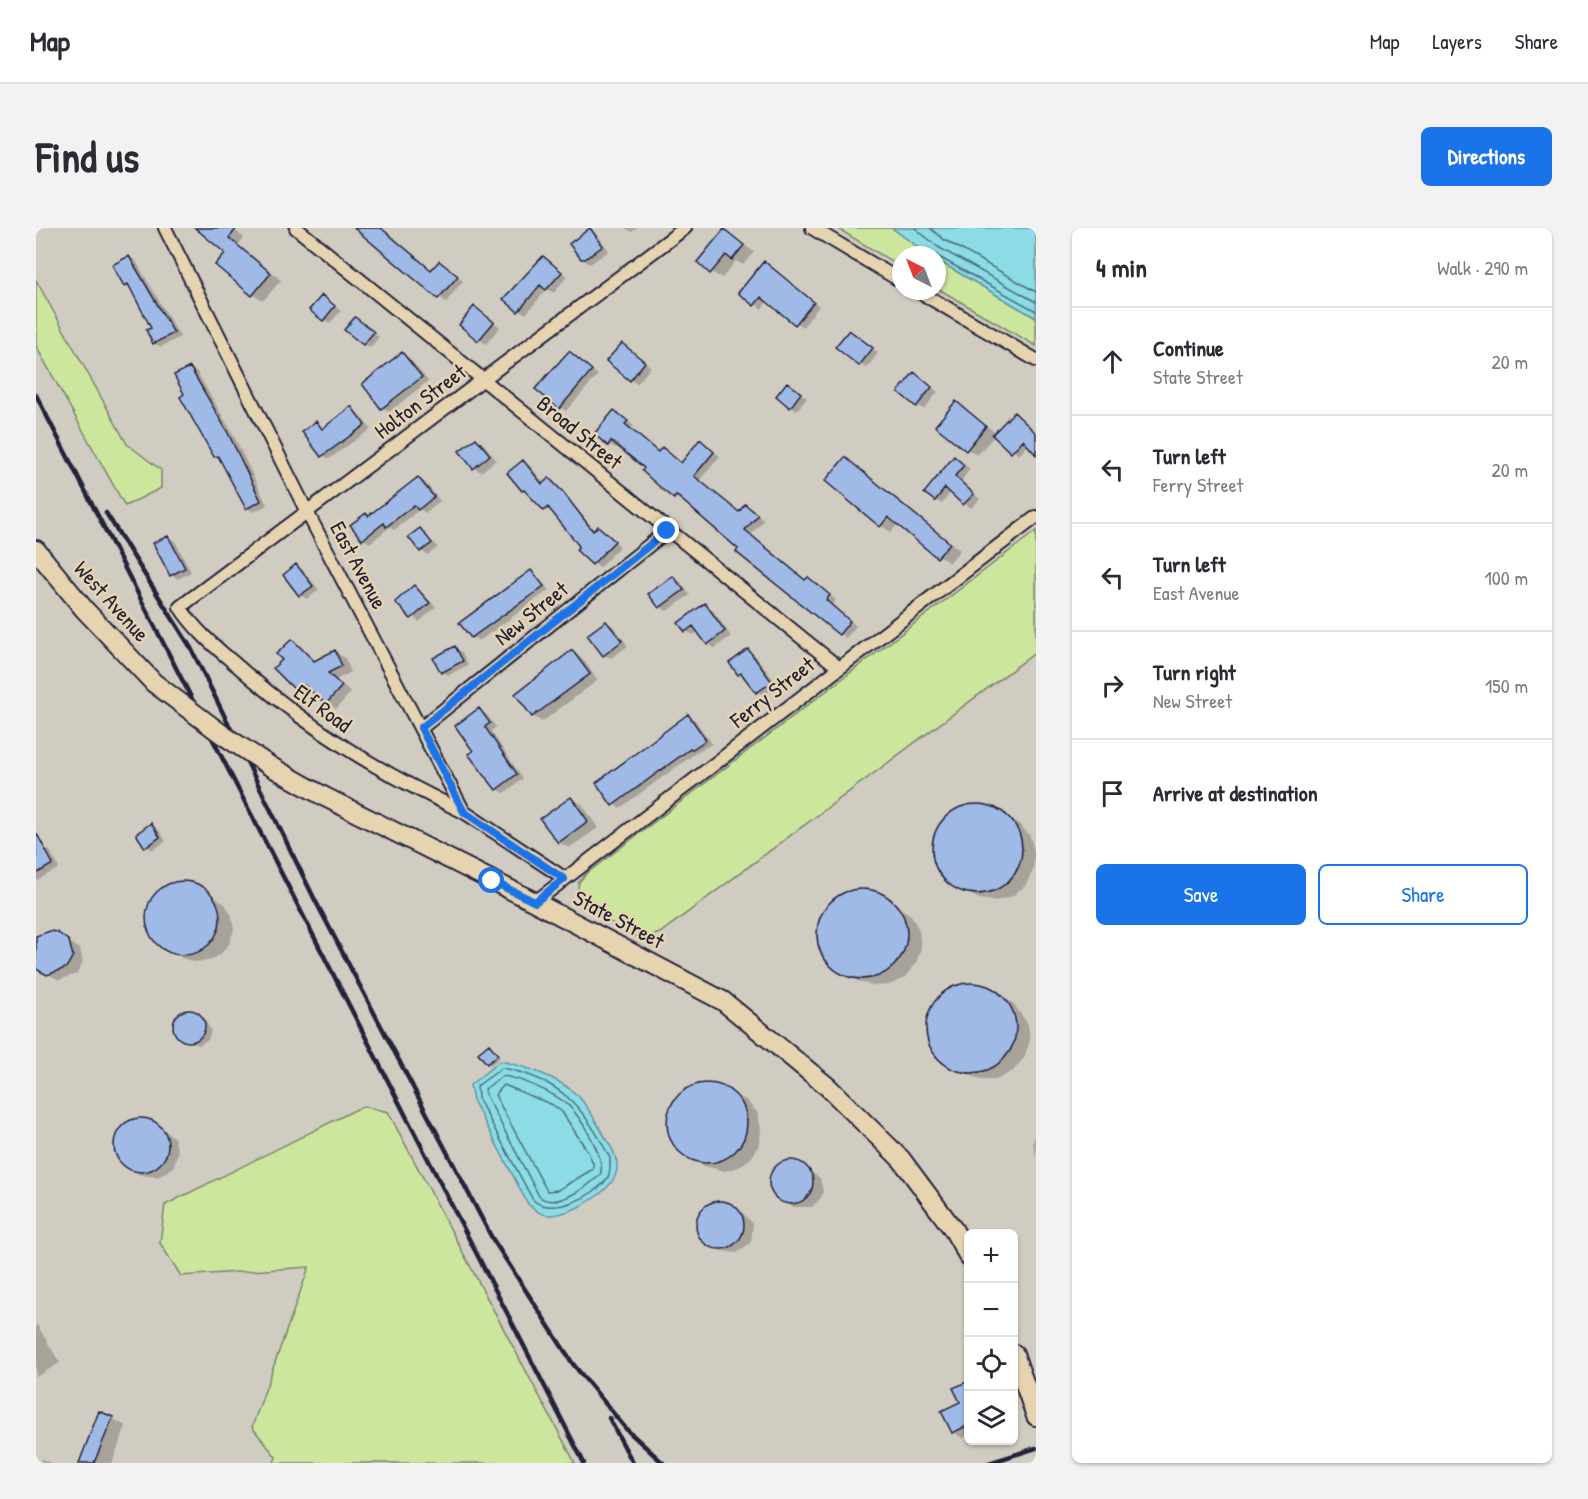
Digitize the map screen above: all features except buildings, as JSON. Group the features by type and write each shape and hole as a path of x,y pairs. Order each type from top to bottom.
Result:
{"street":[{"name":"East Avenue","path":"165,228 307,512 464,812 564,879"},
{"name":"Broad Street","path":"296,228 667,531 838,667"},
{"name":"Holton Street","path":"180,607 685,228"},
{"path":"812,228 892,276"},
{"path":"933,300 1036,360"},
{"name":"Ferry Street","path":"535,902 1036,517"},
{"name":"New Street","path":"421,728 667,531"},
{"name":"West Avenue","path":"36,550 84,609 154,683"},
{"name":"Elf Road","path":"180,607 197,630 299,718 348,752 415,790 464,812"},
{"name":"State Street","path":"154,683 223,735 270,766 325,797 535,902 723,1001 828,1086 901,1159 953,1229 964,1248"},
{"path":"1018,1365 1036,1416"}],"green space":[{"path":"837,228 892,228 917,246 892,246 892,262"},
{"path":"946,265 1036,318 1036,346 946,293"},
{"path":"36,280 127,444 161,470 161,488 125,506 36,346"},
{"path":"1036,531 1036,652 660,933 641,939 588,910 577,898 579,882 586,874"},
{"path":"363,1106 388,1112 575,1463 274,1463 276,1457 252,1427 309,1267 181,1276 160,1243 165,1205"}],"water":[{"path":"892,228 1036,228 1036,318 946,265 946,246 917,246"},
{"path":"500,1061 531,1070 563,1084 579,1097 589,1110 611,1147 617,1165 609,1186 601,1193 581,1206 552,1215 545,1215 528,1204 473,1100 470,1085"}],"railway":[{"path":"36,395 584,1463"},
{"path":"106,513 191,648 315,900 492,1238 573,1364 627,1430 663,1463"},
{"path":"609,1418 633,1463"},
{"path":"989,1463 1036,1448"}],"route":[{"path":"492,881 535,902 564,879 464,812 421,728 667,531"}]}
